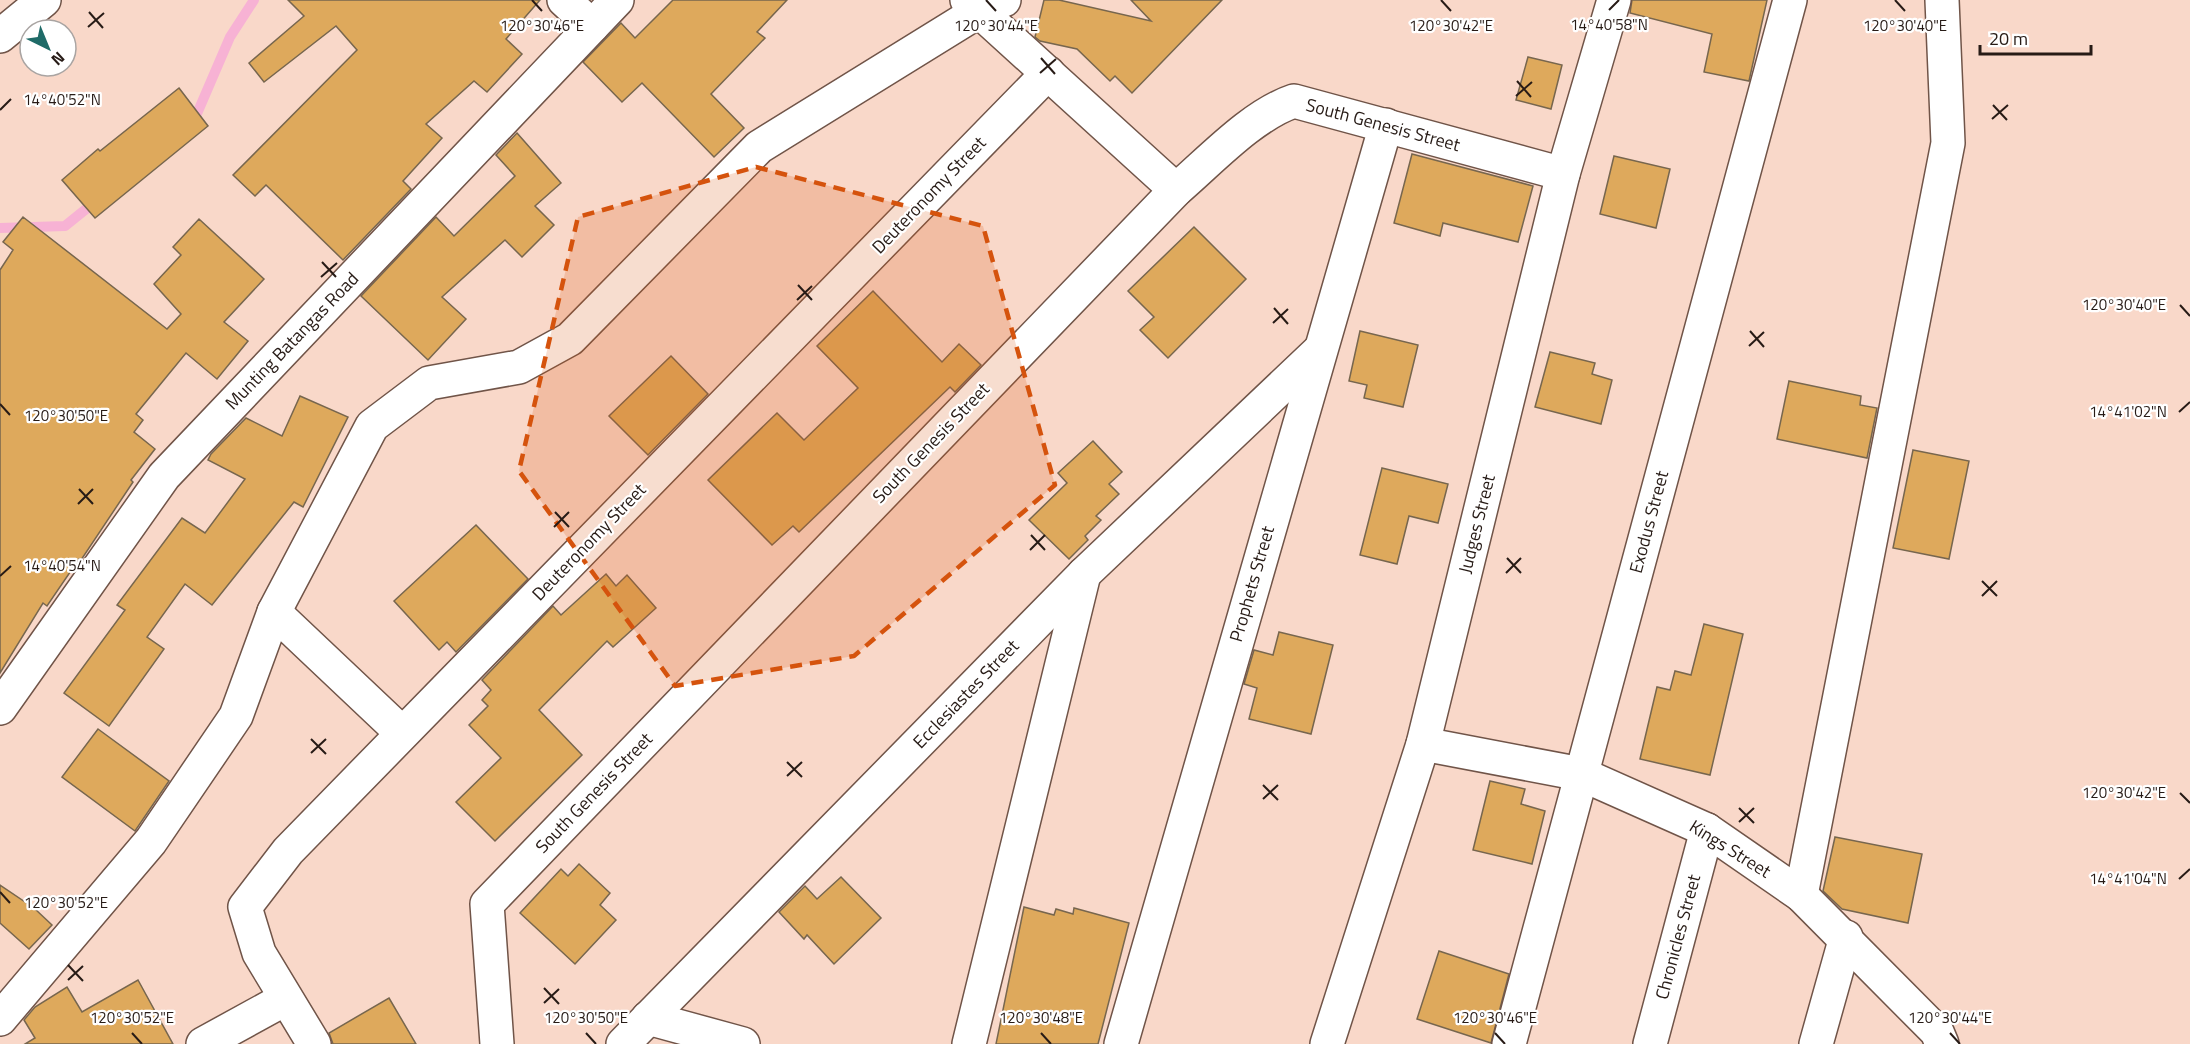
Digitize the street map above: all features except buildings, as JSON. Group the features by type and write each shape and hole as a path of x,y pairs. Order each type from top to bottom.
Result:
{"street":[{"path":"0,36 44,0"},
{"path":"564,0 592,26"},
{"name":"Munting Batangas Road","path":"0,708 164,476 617,0"},
{"name":"Judges Street","path":"1327,1044 1423,744 1563,174 1614,0"},
{"name":"Exodus Street","path":"1509,1044 1790,0"},
{"path":"1801,895 1948,142 1942,0"},
{"path":"0,1019 151,841 236,716 274,612 372,426 429,383 519,367 570,339 759,147 983,4 1048,73 1176,190"},
{"name":"Deuteronomy Street","path":"314,1044 259,953 245,907 288,852 402,733 1048,73"},
{"name":"South Genesis Street","path":"497,1044 487,904 1176,190 1274,107 1294,100 1563,174"},
{"name":"Prophets Street","path":"1121,1044 1318,352 1386,125"},
{"name":"Ecclesiastes Street","path":"622,1044 1084,574 1318,352"},
{"path":"969,1044 1084,574"},
{"path":"274,612 402,733"},
{"name":"Kings Street","path":"1423,744 1581,774 1707,831 1801,895 1846,937 1937,1032 1942,1044"},
{"name":"Chronicles Street","path":"1650,1044 1707,831"},
{"path":"1816,1044 1846,937"},
{"path":"203,1044 285,999"},
{"path":"648,1018 742,1044"}],"highlighted area":[{"path":"756,167 983,226 1055,485 854,656 675,686 519,471 578,217"}],"waterway":[{"path":"190,121 196,116 230,37 254,0"},
{"path":"0,228 65,226 96,201"}]}
